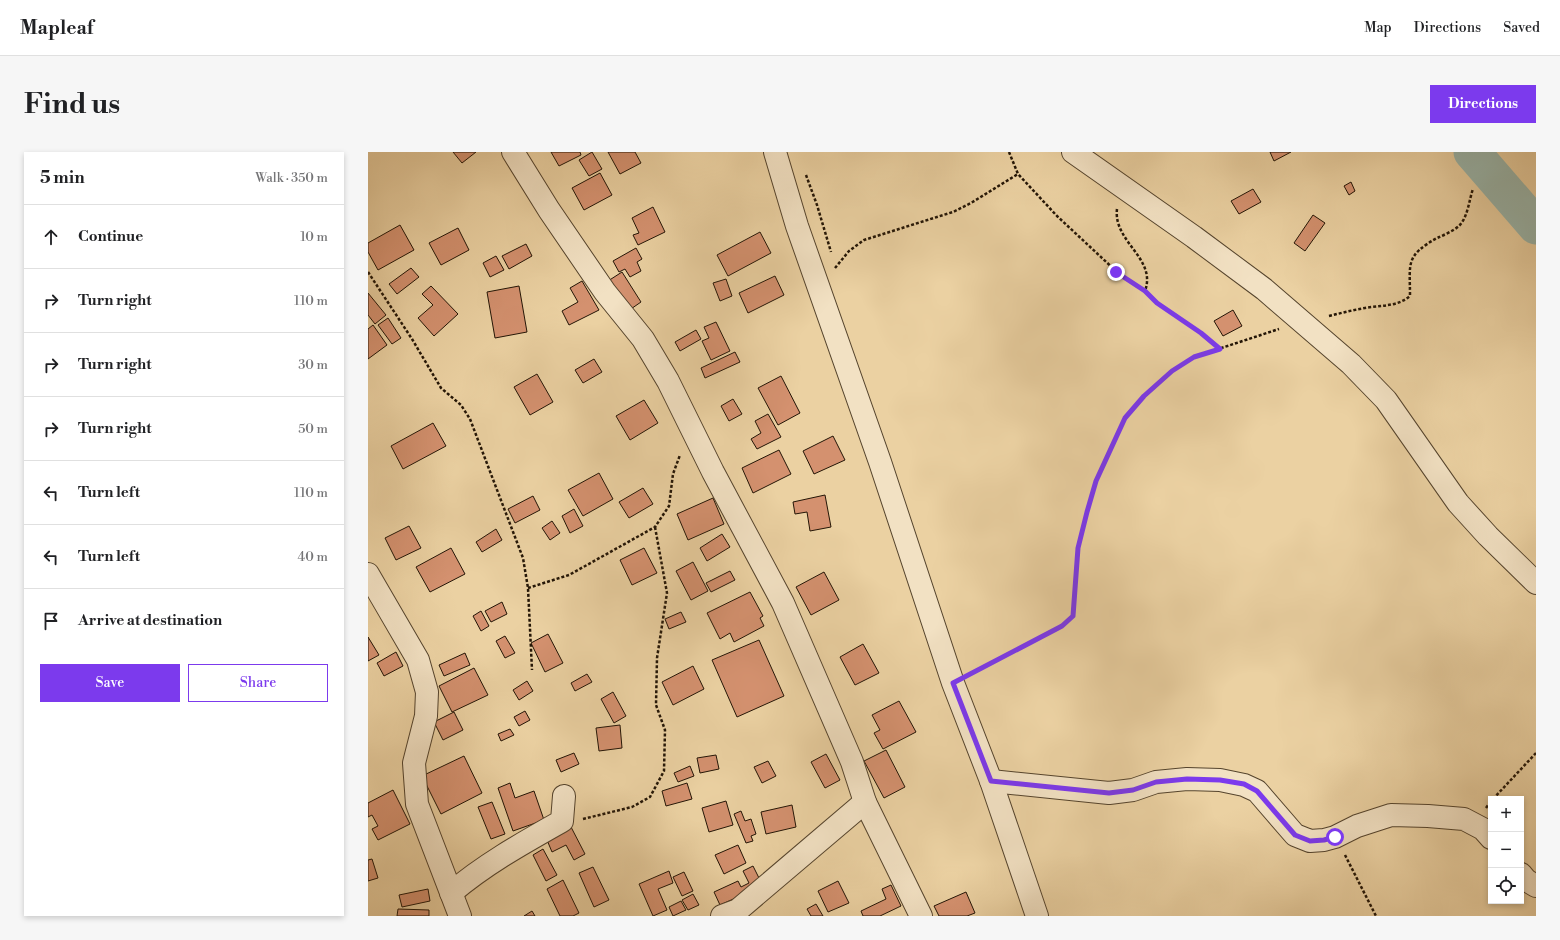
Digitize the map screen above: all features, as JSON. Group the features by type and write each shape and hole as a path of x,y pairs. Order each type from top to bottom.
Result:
{"street":[{"path":"513,152 549,210 605,292 643,339 668,381 690,427 783,603 852,762 865,802 921,916"},
{"path":"1073,152 1123,189 1194,237 1264,289 1351,364 1386,400 1458,504 1536,583"},
{"path":"779,155 797,226 880,462 953,683 991,781 1037,916"},
{"path":"368,574 418,660 427,692 426,716 414,763 417,804 460,916"},
{"path":"991,781 1109,793 1133,790 1156,782 1187,779 1220,780 1244,784 1257,791 1295,835 1310,841 1324,840 1335,837 1357,826 1391,815 1464,819 1484,829 1488,834"},
{"path":"451,893 475,873 506,852 562,821 564,796"},
{"path":"722,916 738,910 865,802"},
{"path":"1524,878 1536,886"}],"path":[{"path":"1009,152 1018,174 1057,216 1116,272 1145,291 1157,303 1201,333 1220,349"},
{"path":"835,268 849,251 864,240 953,212 971,203 1018,174"},
{"path":"1123,189 1116,215 1120,227 1130,246 1142,261 1147,273 1148,282 1145,291"},
{"path":"953,683 1062,626 1073,616 1078,548 1096,481 1125,418 1144,396 1172,371 1194,357 1303,322 1347,311 1394,304 1403,301 1410,296 1409,268 1416,253 1424,246 1458,226 1465,217 1473,189"},
{"path":"368,272 412,338 441,388 460,405 470,419 523,558 528,588 532,670"},
{"path":"528,588 569,575 655,527 669,506 673,474 690,427"},
{"path":"562,821 587,819 632,807 650,796 664,770 665,730 656,705 657,658 667,593 655,527"},
{"path":"1496,796 1536,753"},
{"path":"1335,837 1376,916"}],"building":[{"path":"453,152 476,152 462,163"},
{"path":"551,152 580,152 581,155 559,166"},
{"path":"592,152 602,169 589,176 579,160"},
{"path":"608,152 635,152 641,163 620,174"},
{"path":"1270,152 1291,152 1274,161"},
{"path":"600,173 612,195 584,210 572,188"},
{"path":"1351,182 1355,191 1349,195 1344,186"},
{"path":"1253,189 1261,202 1239,214 1231,201"},
{"path":"653,207 665,232 638,245 633,235 639,233 632,218"},
{"path":"1313,215 1325,223 1305,251 1294,243"},
{"path":"400,225 414,250 378,270 368,252 368,243"},
{"path":"458,228 469,250 441,265 429,243"},
{"path":"760,232 771,253 728,276 717,255"},
{"path":"526,244 532,256 509,269 502,256"},
{"path":"636,248 642,259 637,262 641,271 630,277 625,269 619,272 613,261"},
{"path":"496,256 504,270 490,277 483,263"},
{"path":"411,268 419,277 397,294 389,284"},
{"path":"622,272 641,302 628,311 608,281"},
{"path":"775,276 784,295 748,313 739,293"},
{"path":"726,279 732,296 720,301 713,283"},
{"path":"582,281 599,310 569,325 562,311 578,302 570,288"},
{"path":"431,286 458,314 434,336 418,318 433,305 422,294"},
{"path":"519,286 527,332 495,338 487,292"},
{"path":"368,293 386,315 375,324 368,315"},
{"path":"1233,310 1242,326 1223,336 1214,321"},
{"path":"388,318 401,338 392,344 378,325"},
{"path":"716,322 730,351 711,360 702,341 709,338 704,327"},
{"path":"373,325 387,345 368,359 368,329"},
{"path":"696,330 701,339 680,351 675,342"},
{"path":"735,352 740,362 705,378 701,368"},
{"path":"594,359 602,372 583,383 575,370"},
{"path":"537,374 553,402 530,415 514,387"},
{"path":"781,376 800,413 778,425 758,388"},
{"path":"733,399 742,414 729,421 721,406"},
{"path":"644,400 658,423 630,440 616,416"},
{"path":"768,414 781,437 757,449 751,439 761,433 755,421"},
{"path":"433,423 446,446 403,469 391,446"},
{"path":"833,436 845,460 814,474 803,451"},
{"path":"779,450 791,474 753,493 742,468"},
{"path":"599,473 613,499 583,516 568,490"},
{"path":"643,488 653,504 629,518 619,502"},
{"path":"825,495 831,527 810,531 807,512 795,514 793,502"},
{"path":"533,496 540,510 515,523 508,509"},
{"path":"713,498 724,524 688,540 677,514"},
{"path":"574,509 583,526 570,533 562,516"},
{"path":"552,521 560,533 550,540 542,528"},
{"path":"409,526 421,548 396,560 385,538"},
{"path":"496,529 502,540 482,552 476,542"},
{"path":"722,534 730,547 707,561 700,548"},
{"path":"451,548 465,574 430,592 416,567"},
{"path":"644,548 657,573 632,585 620,560"},
{"path":"693,562 708,591 691,600 676,571"},
{"path":"730,571 735,580 711,592 706,583"},
{"path":"824,572 839,600 811,615 796,587"},
{"path":"750,592 763,616 760,618 764,626 734,642 730,633 720,639 707,613"},
{"path":"502,602 507,614 491,622 485,611"},
{"path":"481,611 489,626 481,631 473,616"},
{"path":"681,612 686,622 669,629 665,619"},
{"path":"548,634 563,663 545,672 531,643"},
{"path":"505,636 515,653 505,658 496,641"},
{"path":"368,637 379,655 368,661"},
{"path":"759,640 784,696 737,717 712,660"},
{"path":"863,644 879,673 855,685 840,657"},
{"path":"396,652 403,666 384,676 377,663"},
{"path":"465,653 470,665 444,676 439,665"},
{"path":"693,666 704,689 673,705 662,682"},
{"path":"474,668 488,695 452,712 439,686"},
{"path":"587,674 592,682 575,691 571,683"},
{"path":"527,681 533,691 519,700 513,690"},
{"path":"613,692 626,716 614,723 601,699"},
{"path":"899,701 916,732 883,749 874,733 880,730 872,715"},
{"path":"525,711 530,720 519,726 514,717"},
{"path":"454,712 463,730 443,740 434,722"},
{"path":"620,725 622,748 599,751 596,728"},
{"path":"510,729 514,735 501,741 498,734"},
{"path":"886,750 905,787 884,798 864,761"},
{"path":"574,753 579,764 561,772 556,760"},
{"path":"826,754 840,780 825,788 811,762"},
{"path":"716,755 719,769 700,773 697,758"},
{"path":"464,756 482,793 441,814 422,776"},
{"path":"768,761 776,776 762,783 754,767"},
{"path":"690,766 694,776 678,782 674,773"},
{"path":"510,783 515,798 534,791 544,820 513,831 498,788"},
{"path":"687,783 692,799 666,806 662,791"},
{"path":"393,790 410,824 378,840 372,829 378,826 372,815 368,817 368,803"},
{"path":"726,801 733,825 709,832 702,808"},
{"path":"492,802 505,834 491,839 478,807"},
{"path":"792,805 796,827 766,834 761,812"},
{"path":"741,811 745,821 751,819 756,834 751,836 753,841 746,843 734,814"},
{"path":"571,827 585,854 574,860 566,845 552,852 547,840"},
{"path":"738,845 746,863 724,874 715,855"},
{"path":"543,849 557,875 546,881 533,855"},
{"path":"372,859 378,878 368,881 368,860"},
{"path":"753,866 760,880 767,884 720,905 714,892 738,881 741,887 749,883 743,871"},
{"path":"593,867 609,900 594,907 579,873"},
{"path":"669,871 673,883 658,889 667,910 653,916 639,884"},
{"path":"684,872 693,891 682,896 673,877"},
{"path":"563,880 579,913 573,916 560,916 547,889"},
{"path":"838,881 849,903 828,912 818,891"},
{"path":"891,885 901,906 880,916 863,916 861,911 886,899 882,889"},
{"path":"428,889 430,901 402,907 399,895"},
{"path":"966,892 975,913 967,916 939,916 934,906"},
{"path":"693,894 699,905 688,910 682,900"},
{"path":"681,901 686,910 673,916 669,907"},
{"path":"816,904 823,916 811,916 807,909"},
{"path":"398,909 429,910 429,916 397,916"},
{"path":"532,911 535,916 524,916"}],"waterway":[{"path":"1472,152 1536,226"}],"route":[{"path":"1116,272 1145,291 1157,303 1201,333 1220,349 1194,357 1172,371 1144,396 1125,418 1096,481 1087,512 1078,548 1073,616 1062,626 953,683 991,781 1109,793 1133,790 1156,782 1187,779 1220,780 1244,784 1257,791 1295,835 1310,841 1324,840 1335,837"}]}
